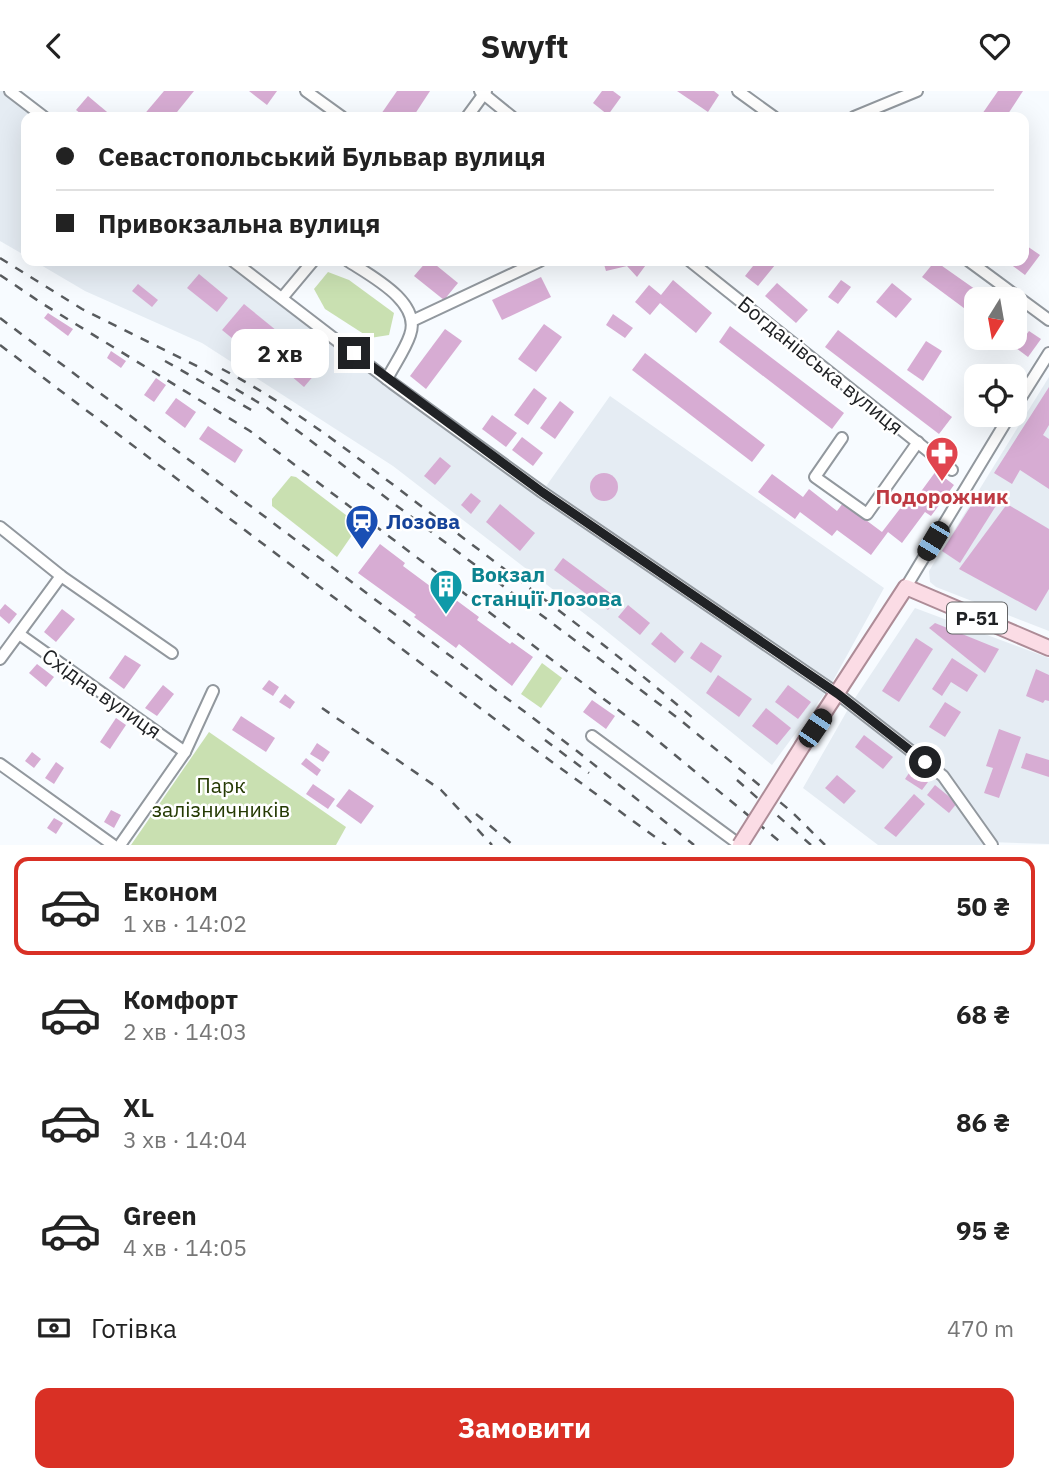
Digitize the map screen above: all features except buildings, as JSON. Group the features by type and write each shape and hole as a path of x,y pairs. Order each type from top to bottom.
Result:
{"main road":[{"path":"740,845 906,587"},
{"name":"Р-51","path":"906,587 1049,648"}],"street":[{"path":"306,91 335,112"},
{"path":"738,91 768,112"},
{"path":"866,112 918,91"},
{"path":"470,112 483,92 506,112"},
{"path":"18,93 39,112"},
{"path":"240,266 387,379 542,492 838,694 943,776 992,845"},
{"path":"282,298 309,266"},
{"path":"363,266 403,301 412,321 409,337 387,379"},
{"path":"412,321 529,266"},
{"name":"Богданівська вулиця","path":"696,266 952,470"},
{"path":"977,266 1049,320"},
{"path":"1027,388 1049,353"},
{"path":"906,587 1003,427"},
{"path":"842,438 815,477 867,514 918,442"},
{"path":"0,527 61,576 172,653"},
{"path":"0,659 61,576"},
{"name":"Східна вулиця","path":"19,634 185,752"},
{"path":"120,845 185,752 213,691"},
{"path":"592,736 740,845"},
{"path":"0,764 113,845"}],"shaded area":[{"path":"0,91 10,91 37,112 21,112 21,253 0,241"},
{"path":"42,266 240,266 542,492 610,396 884,588 829,688 772,765 599,625 393,466 202,343 85,291"},
{"path":"1049,377 1049,631 936,587 930,582 929,571 1018,427 1027,427 1027,413"},
{"path":"915,608 1049,658 1049,844 990,842 982,845 878,845 803,788 851,704"}],"green space":[{"path":"328,272 349,280 394,313 389,335 370,338 325,309 314,289"},
{"path":"291,476 296,477 359,525 337,557 272,506 272,499"},
{"path":"542,663 562,678 541,708 521,694"},
{"name":"Парк залізничників","path":"209,732 346,827 336,845 131,845"}],"railway":[{"path":"0,258 82,309 199,367 266,407 679,719 792,812 825,845"},
{"path":"0,275 250,431 646,731 784,845"},
{"path":"0,318 577,751 694,845"},
{"path":"0,345 537,751 666,845"},
{"path":"165,361 253,411"},
{"path":"222,369 304,419 356,457 598,640 694,719"},
{"path":"322,708 441,790 492,845"},
{"path":"545,740 589,773"},
{"path":"737,780 811,845"},
{"path":"476,814 513,845"}],"place":[{"name":"Подорожник","path":"942,483"},
{"name":"Лозова","path":"362,551"},
{"name":"Вокзал станції Лозова","path":"446,616"}],"route":[{"path":"354,353 542,492 838,694 925,762"}]}
